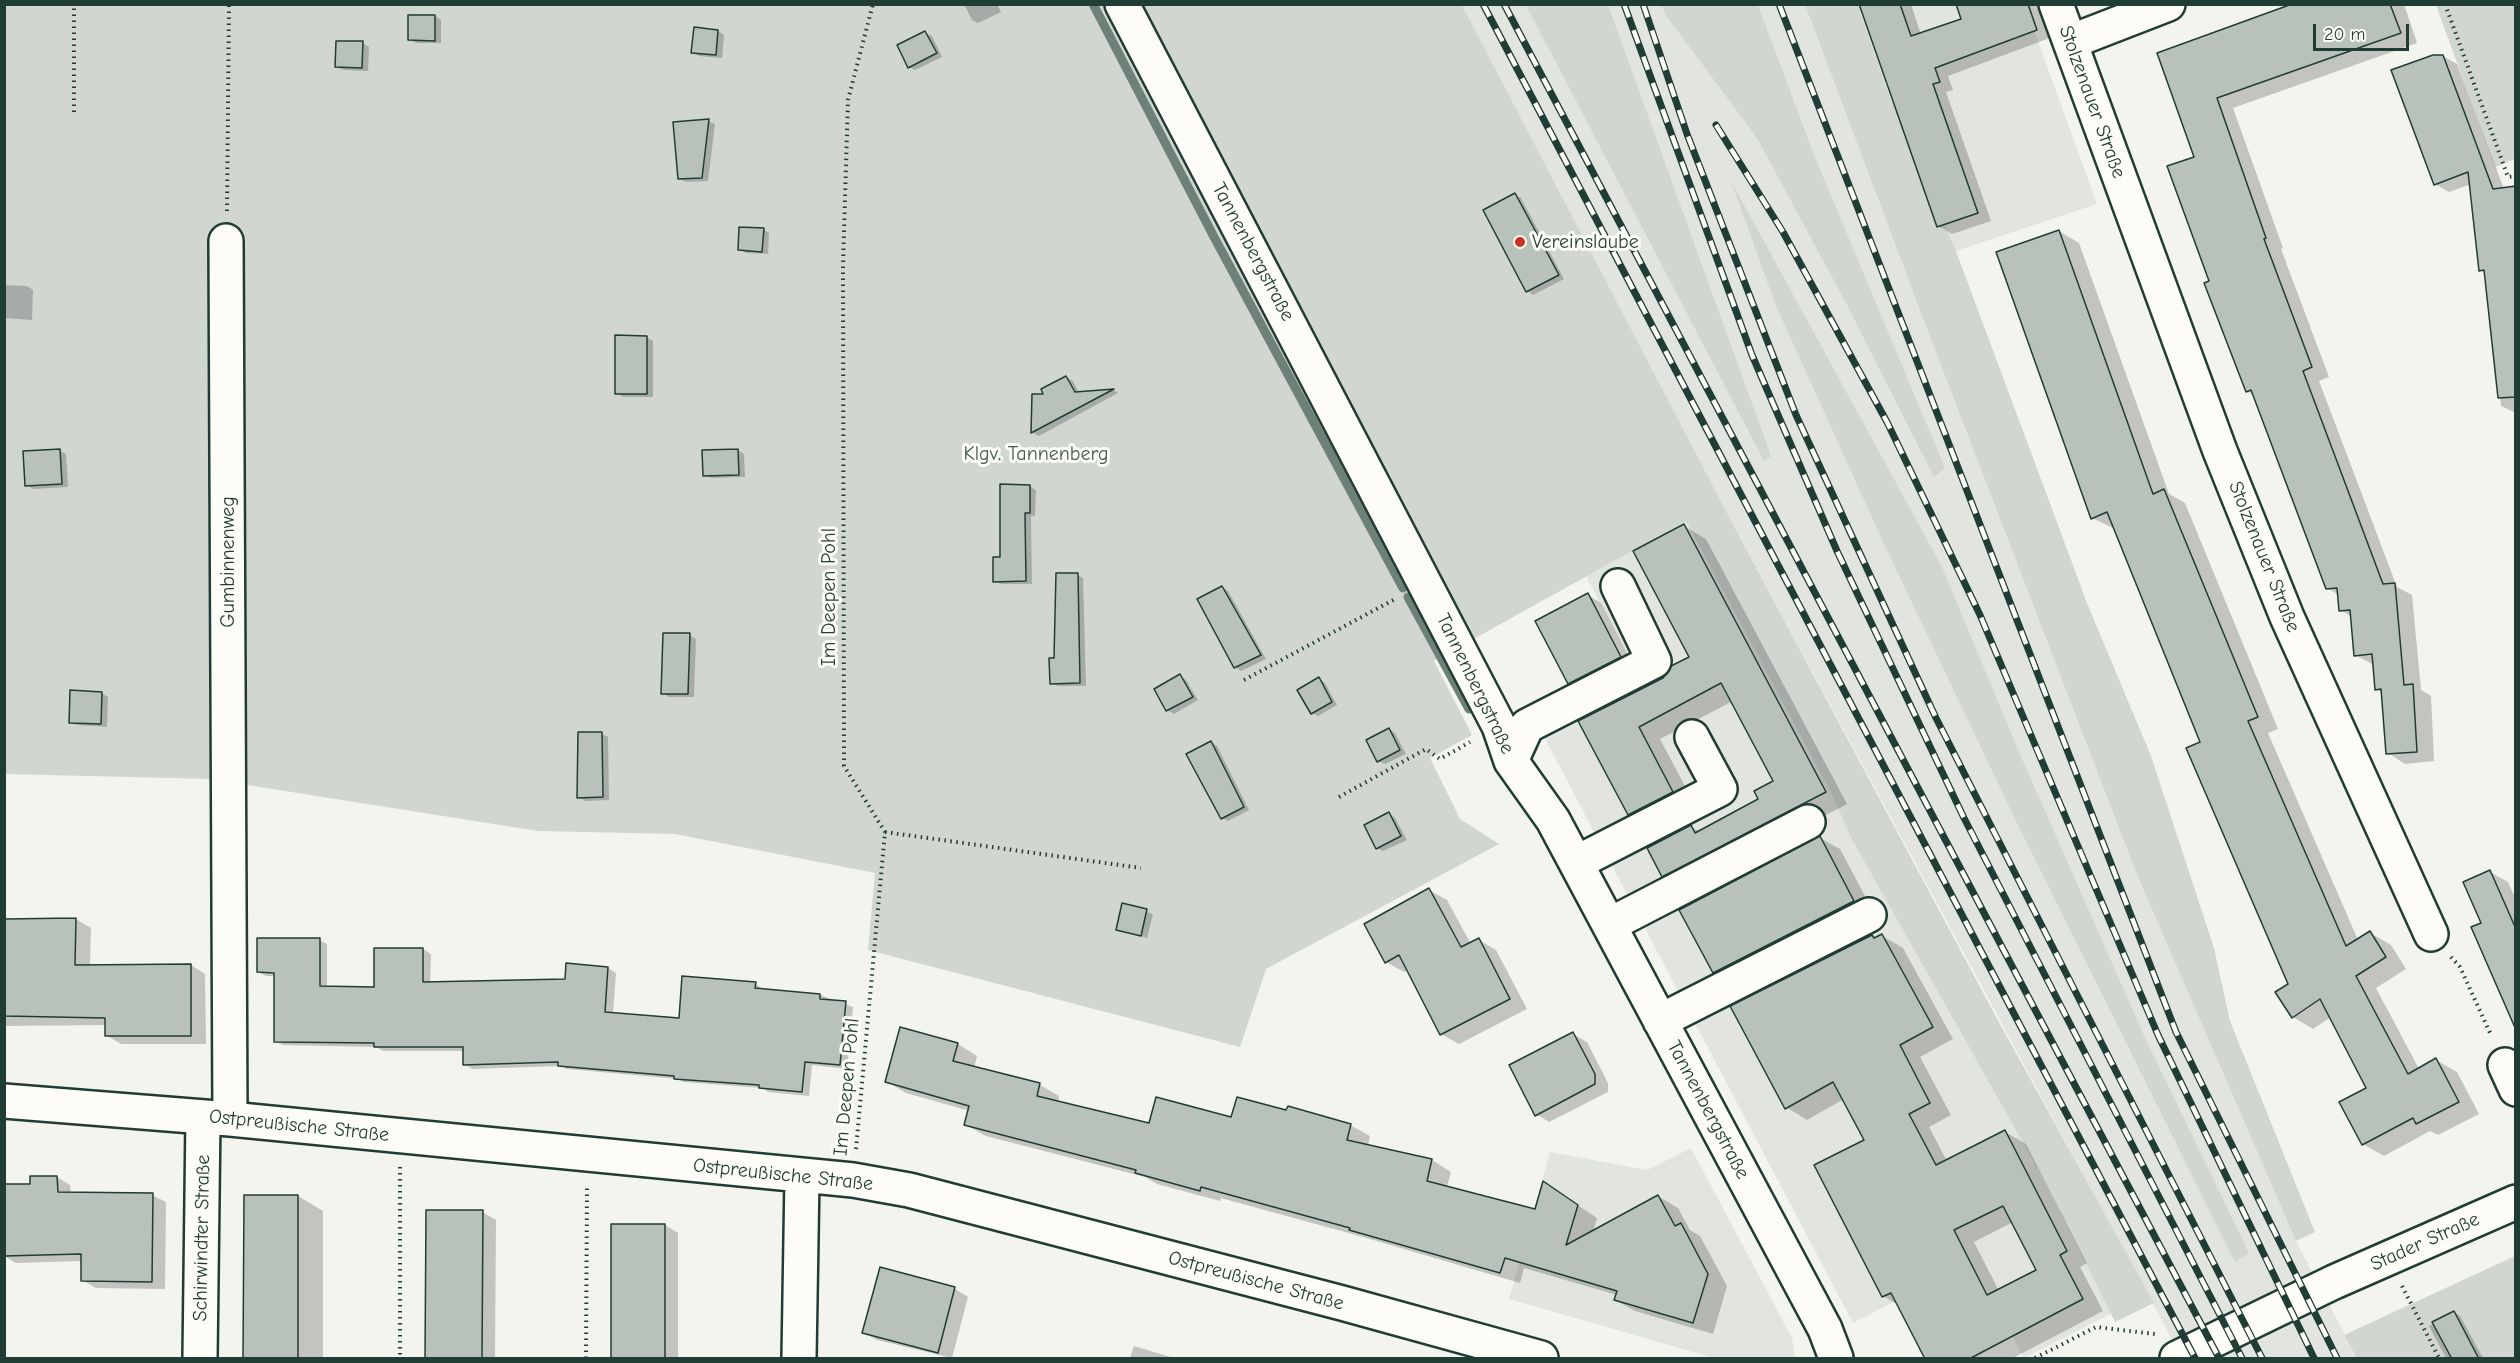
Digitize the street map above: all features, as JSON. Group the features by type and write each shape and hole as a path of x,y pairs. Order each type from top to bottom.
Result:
{"street":[{"name":"Tannenbergstraße","path":"1122,4 1499,726 1510,760 1553,820 1825,1329 1836,1359"},
{"name":"Stolzenauer Straße","path":"2056,4 2229,473 2287,617 2431,934"},
{"path":"2070,42 2168,4"},
{"name":"Gumbinnenweg","path":"216,1118 226,241"},
{"path":"1510,760 1527,726 1654,661 1618,586"},
{"path":"1576,863 1720,789 1692,737"},
{"path":"1609,925 1808,822"},
{"path":"1660,1021 1869,915"},
{"name":"Ostpreußische Straße","path":"4,1101 216,1118 802,1177 853,1180 909,1190 1342,1303 1541,1359"},
{"name":"Schirwindter Straße","path":"200,1359 216,1118"},
{"path":"799,1359 802,1177"},
{"name":"Stader Straße","path":"2177,1359 2334,1282 2516,1202"}],"path":[{"path":"74,4 74,112"},
{"path":"226,241 229,4"},
{"name":"Im Deepen Pohl","path":"853,1180 885,832 844,766 843,265 848,100 873,4"},
{"path":"2445,4 2508,177 2516,176"},
{"path":"1244,680 1425,583"},
{"path":"1338,797 1426,749 1440,759 1499,726"},
{"path":"885,832 1141,868"},
{"path":"2431,934 2460,967 2510,1077"},
{"path":"400,1136 400,1359"},
{"path":"586,1359 587,1155"},
{"path":"2389,1258 2409,1304 2439,1359"},
{"path":"2035,1359 2096,1327 2211,1342"}],"shaded area":[{"path":"1462,5 1805,5 2137,875 2296,1241 2357,1358 2182,1358 1736,530"},
{"path":"1858,5 2025,5 2097,204 1956,251 1891,100"},
{"path":"1686,520 1832,795 1851,838 2049,1189 2111,1314 2024,1358 1971,1263 1853,1323 1542,733 1641,681 1586,576"},
{"path":"1691,1148 1792,1338 1795,1358 1714,1358 1509,1299 1550,1152 1647,1170"}],"green space":[{"name":"Klgv. Tannenberg","path":"5,5 1462,5 1736,530 1995,1015 2154,1303 2115,1322 2049,1189 1851,838 1832,795 1686,521 1434,661 1472,735 1430,758 1460,819 1499,844 1266,969 1240,1047 868,950 875,873 675,834 538,831 209,779 5,774"},
{"path":"1526,5 1608,5 1771,456 1764,461"},
{"path":"1662,5 1758,5 1814,155 1945,468 1934,477 1846,303 1757,138 1665,14"},
{"path":"1805,5 1858,5 1891,100 1956,251 2087,603 2151,756 2214,948 2230,1021 2315,1232 2296,1241 2137,875"},
{"path":"2436,5 2515,5 2515,159 2495,167"},
{"path":"1731,181 1942,567 2019,752 2146,1040 2249,1253 2235,1262 2016,821 1884,544 1776,306"},
{"path":"2515,1256 2515,1358 2357,1358 2344,1335"}],"building":[{"path":"1859,4 1900,4 1911,36 1961,19 1956,4 2028,4 2037,30 1935,68 1940,82 1933,84 1978,213 1937,227"},
{"path":"2292,4 2390,4 2401,33 2217,98 2266,238 2264,239 2312,367 2303,371 2383,584 2395,583 2404,685 2413,684 2417,752 2386,754 2381,689 2375,690 2372,654 2354,656 2350,610 2339,611 2337,588 2326,589 2251,390 2246,392 2204,283 2209,281 2167,166 2194,157 2157,53"},
{"path":"408,15 435,15 435,41 408,40"},
{"path":"694,27 718,30 716,55 691,53"},
{"path":"925,31 937,53 908,68 897,45"},
{"path":"336,41 363,41 362,68 335,67"},
{"path":"2433,55 2443,55 2493,189 2516,186 2516,397 2498,398 2484,270 2479,271 2468,172 2434,185 2391,70"},
{"path":"709,119 702,178 678,179 673,122"},
{"name":"Vereinslaube","path":"1515,193 1559,275 1526,292 1483,210"},
{"path":"739,227 764,228 762,252 738,250"},
{"path":"2059,230 2153,494 2164,489 2258,717 2248,721 2346,946 2370,931 2386,957 2356,976 2408,1074 2436,1058 2459,1102 2416,1124 2413,1118 2362,1145 2339,1102 2366,1088 2320,999 2292,1018 2275,992 2288,984 2186,748 2200,742 2107,512 2091,519 1996,252"},
{"path":"615,335 647,336 647,394 615,394"},
{"path":"1066,376 1075,392 1114,389 1031,433 1032,394 1043,394 1041,389"},
{"path":"60,449 62,484 25,486 23,451"},
{"path":"738,449 739,475 703,476 702,450"},
{"path":"1000,484 1030,485 1030,513 1025,513 1026,581 993,582 993,557 1000,557"},
{"path":"1684,524 1826,792 1662,877 1647,848 1691,825 1695,833 1758,799 1754,791 1773,781 1721,683 1639,727 1673,792 1628,815 1578,721 1663,678 1671,666 1689,657 1633,551"},
{"path":"1056,573 1078,573 1080,683 1050,684 1049,658 1054,658"},
{"path":"1222,586 1261,655 1234,668 1197,599"},
{"path":"1588,593 1621,657 1568,684 1535,621"},
{"path":"663,633 690,633 688,694 661,694"},
{"path":"1180,674 1193,697 1166,711 1154,689"},
{"path":"1319,677 1332,702 1311,714 1297,690"},
{"path":"70,690 102,692 101,724 69,723"},
{"path":"1389,728 1400,750 1377,762 1366,740"},
{"path":"578,732 602,732 603,797 577,798"},
{"path":"1211,741 1244,807 1221,819 1186,754"},
{"path":"1389,812 1401,836 1376,849 1364,825"},
{"path":"1820,836 1854,901 1713,973 1679,910"},
{"path":"2490,870 2516,929 2516,1030 2471,927 2481,923 2463,882"},
{"path":"1429,888 1461,947 1479,938 1510,999 1440,1035 1399,955 1385,963 1364,924"},
{"path":"1122,903 1147,909 1141,936 1116,930"},
{"path":"76,918 75,965 191,964 191,1036 105,1036 105,1018 4,1016 4,919"},
{"path":"1882,934 1933,1027 1900,1045 1930,1103 1909,1114 1936,1165 2005,1130 2067,1251 2060,1255 2083,1299 1969,1359 1925,1359 1891,1293 1882,1297 1814,1165 1864,1140 1833,1082 1785,1109 1730,1006 1872,935 1874,938","holes":["2003,1206 2036,1270 1987,1295 1954,1230"]},
{"path":"257,938 320,938 320,986 374,987 374,948 423,948 423,982 565,979 566,963 608,967 605,1012 679,1018 682,976 756,982 755,988 820,994 820,999 846,1001 840,1065 805,1062 802,1092 759,1088 759,1085 674,1079 674,1076 558,1066 558,1062 463,1065 463,1047 374,1047 374,1043 274,1042 274,973 257,972"},
{"path":"900,1027 958,1043 953,1061 1040,1083 1037,1096 1149,1123 1156,1097 1231,1117 1237,1097 1286,1110 1288,1106 1351,1124 1347,1140 1432,1159 1427,1181 1535,1209 1543,1181 1578,1205 1566,1245 1658,1195 1675,1226 1681,1223 1708,1274 1693,1323 1614,1300 1617,1291 1505,1258 1500,1273 1349,1230 1350,1228 1201,1187 1200,1191 1135,1173 1136,1170 964,1125 969,1106 885,1082"},
{"path":"1573,1032 1595,1074 1595,1084 1535,1116 1509,1065"},
{"path":"30,1176 57,1176 58,1192 153,1193 152,1282 81,1281 81,1254 4,1256 4,1184 30,1184"},
{"path":"244,1195 298,1195 298,1359 243,1359"},
{"path":"426,1210 483,1210 482,1359 425,1359"},
{"path":"611,1224 665,1224 665,1359 611,1359"},
{"path":"880,1267 955,1287 938,1353 862,1333"},
{"path":"2454,1311 2479,1359 2452,1359 2432,1322"}],"waterway":[{"path":"1093,4 1214,237 1403,588"},
{"path":"1408,597 1469,709"}],"railway":[{"path":"1483,4 2195,1358"},
{"path":"1504,4 2219,1358"},
{"path":"1624,4 1752,355 1837,551 1964,818 2242,1358"},
{"path":"1643,4 1687,134 1796,415 1936,718 2262,1358"},
{"path":"1779,4 2176,1032 2337,1358"},
{"path":"1716,125 1783,232 1887,422 1980,615 2158,1035 2314,1358"}],"place":[{"name":"Vereinslaube","path":"1520,242"}]}
